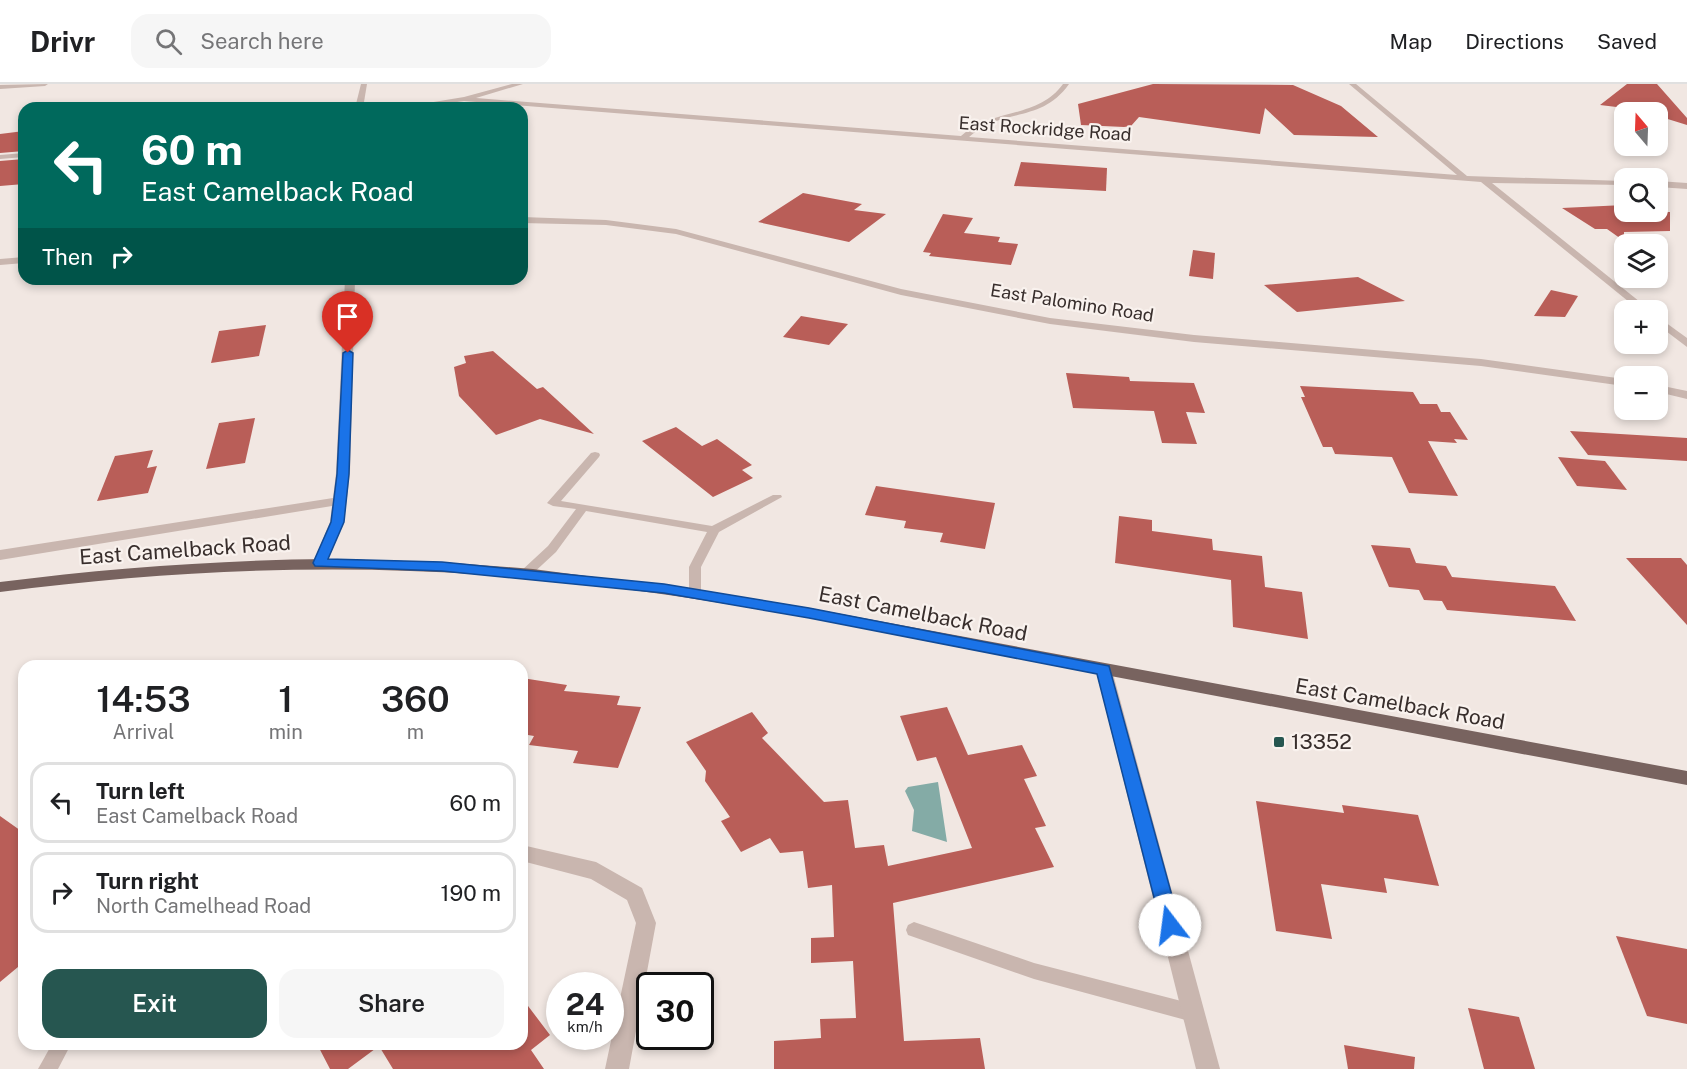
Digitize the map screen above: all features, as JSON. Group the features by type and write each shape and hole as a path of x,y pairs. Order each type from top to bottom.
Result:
{"main road":[{"name":"East Camelback Road","path":"0,587 153,570 253,563 442,567 525,574 695,594 1687,778"}],"street":[{"path":"0,87 45,84"},
{"path":"360,102 364,84"},
{"path":"443,102 464,99 520,84"},
{"path":"962,139 980,122 1050,104 1066,84"},
{"path":"1352,84 1464,177"},
{"name":"East Rockridge Road","path":"464,99 501,102"},
{"name":"East Rockridge Road","path":"528,104 1464,177 1537,182 1614,183"},
{"path":"0,157 18,156"},
{"path":"1481,178 1633,300"},
{"path":"1668,185 1687,186"},
{"name":"East Palomino Road","path":"528,220 606,222 686,233 869,285 1048,321 1224,342 1492,362 1614,381"},
{"path":"0,262 18,260"},
{"path":"320,563 337,522 350,285"},
{"path":"1668,328 1687,344"},
{"path":"1668,391 1687,395"},
{"name":"East Camelback Road","path":"0,555 339,501"},
{"path":"1104,670 1208,1069"},
{"path":"528,854 596,871 635,894 646,923 617,1069"}],"lane":[{"path":"595,455 553,503 714,530"},
{"path":"695,594 695,567 714,530 777,497"},
{"path":"525,574 552,549 583,507"},
{"path":"914,930 1034,971 1194,1013"},
{"path":"47,1069 58,1050"}],"water":[{"path":"938,782 947,842 912,831 914,810 905,791 908,787"}],"building":[{"path":"1153,84 1293,85 1341,106 1378,137 1294,135 1265,108 1260,134 1139,117 1131,126 1124,127 1081,125 1078,104"},
{"path":"1627,84 1657,84 1687,118 1687,125 1668,119 1668,102 1614,102 1614,107 1600,105"},
{"path":"18,132 18,152 0,153 0,134"},
{"path":"18,160 18,184 0,186 0,161"},
{"path":"1021,162 1107,168 1106,191 1014,186"},
{"path":"803,193 862,204 854,210 886,214 849,242 758,222"},
{"path":"1614,205 1614,222 1668,222 1668,212 1670,212 1670,231 1614,234 1607,229 1595,229 1562,208"},
{"path":"943,214 973,218 964,233 1000,237 998,242 1018,244 1011,265 929,256 931,253 923,252"},
{"path":"1193,250 1215,253 1213,279 1189,276"},
{"path":"1358,277 1405,301 1297,312 1264,285"},
{"path":"1551,290 1578,296 1565,317 1534,316"},
{"path":"801,316 848,324 829,345 783,337"},
{"path":"266,325 259,356 211,363 219,331"},
{"path":"493,351 537,389 543,387 594,434 540,419 496,435 459,396 454,367 466,363 464,356"},
{"path":"1066,373 1129,377 1130,381 1194,383 1205,413 1186,412 1197,444 1162,443 1154,411 1073,408"},
{"path":"1300,386 1413,392 1420,404 1437,404 1441,412 1450,412 1468,440 1454,439 1457,443 1428,441 1458,496 1409,493 1392,457 1335,454 1332,447 1323,447 1301,397 1305,397"},
{"path":"255,418 245,463 206,469 219,423"},
{"path":"676,427 702,446 717,439 752,465 742,470 753,478 713,497 642,441"},
{"path":"1570,431 1687,438 1687,461 1588,455"},
{"path":"153,450 147,468 157,466 148,493 97,501 115,456"},
{"path":"1558,457 1605,461 1627,490 1577,486"},
{"path":"876,486 995,503 985,549 940,542 943,533 904,528 906,521 865,515"},
{"path":"1119,516 1152,520 1152,531 1212,539 1213,550 1262,556 1265,587 1302,592 1308,639 1233,627 1231,580 1115,563"},
{"path":"1371,545 1410,548 1416,563 1446,566 1452,577 1555,586 1576,621 1447,610 1442,601 1424,600 1419,590 1389,587"},
{"path":"1626,558 1681,558 1687,565 1687,625"},
{"path":"528,679 567,685 564,691 620,696 617,705 641,707 618,768 573,763 578,751 529,745 534,736 528,735"},
{"path":"947,707 968,755 1022,745 1037,776 1024,779 1046,826 1035,828 1054,867 893,903 904,1041 980,1038 985,1069 774,1069 774,1041 821,1038 820,1019 856,1018 853,961 811,963 811,938 834,937 832,885 808,888 803,851 780,853 770,838 741,852 721,821 730,817 705,781 706,771 686,742 752,712 768,733 762,738 824,802 848,800 855,848 884,845 888,866 972,848 936,757 917,761 900,716"},
{"path":"1256,801 1344,813 1342,805 1418,815 1439,886 1384,878 1387,893 1321,884 1332,939 1276,931"},
{"path":"0,816 18,829 18,967 0,982"},
{"path":"1616,936 1687,949 1687,1024 1647,1016"},
{"path":"528,1006 546,1030 546,1038 531,1050 544,1069 393,1069 381,1050 528,1050"},
{"path":"1468,1008 1519,1017 1535,1069 1484,1069"},
{"path":"1344,1045 1415,1057 1414,1069 1348,1069"},
{"path":"320,1050 374,1050 348,1069 330,1069"}],"place":[{"name":"13352","path":"1279,742"}],"route":[{"path":"348,353 343,474 337,522 320,563 442,567 549,575 664,589 809,613 1104,670 1170,925"}]}
